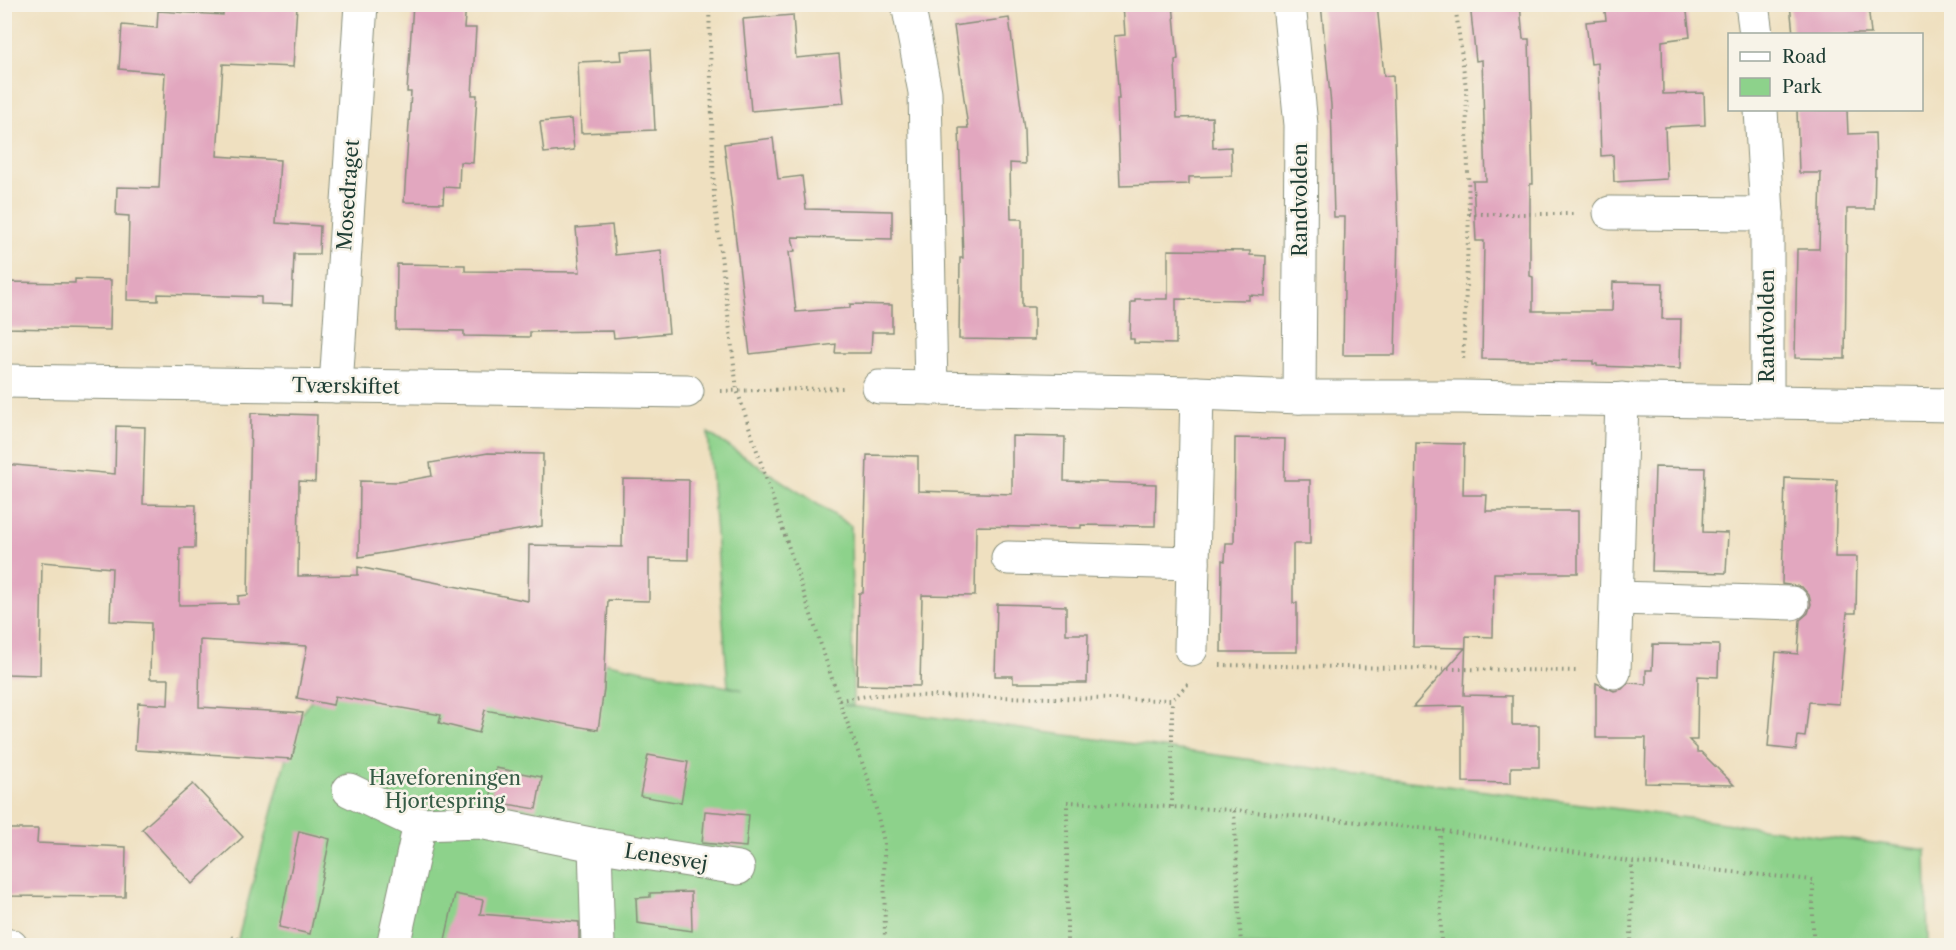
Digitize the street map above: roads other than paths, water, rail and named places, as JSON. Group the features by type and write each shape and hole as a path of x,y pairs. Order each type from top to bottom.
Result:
{"street":[{"name":"Mosedraget","path":"336,386 361,4"},
{"path":"908,4 925,92 930,388"},
{"name":"Randvolden","path":"1289,4 1301,125 1299,397"},
{"path":"1752,4 1756,33"},
{"name":"Randvolden","path":"1761,111 1767,214 1767,402"},
{"path":"1610,213 1767,214"},
{"name":"Tværskiftet","path":"4,381 687,391"},
{"name":"Randvolden","path":"879,387 1299,397 1462,397 1952,405"},
{"path":"1197,393 1193,563 1200,665"},
{"path":"1614,672 1622,399"},
{"path":"1008,558 1193,563"},
{"path":"1617,598 1792,603"},
{"name":"Lenesvej","path":"349,790 420,824 480,822 595,845 738,868"},
{"path":"393,945 420,824"},
{"name":"Lenesvej","path":"595,845 598,945"},
{"path":"4,945 11,945"}],"park label":[{"name":"Haveforeningen Hjortespring","path":"445,790"}]}
